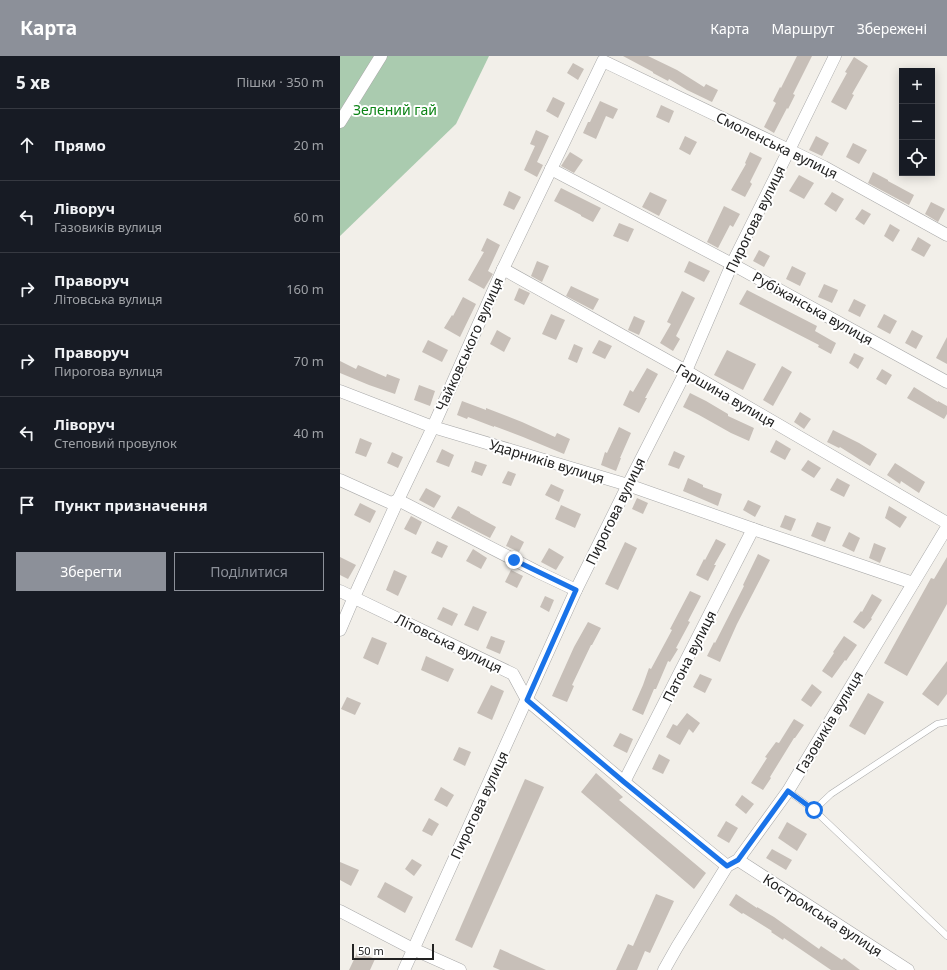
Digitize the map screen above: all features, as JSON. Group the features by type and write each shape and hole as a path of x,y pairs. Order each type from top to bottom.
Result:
{"street":[{"path":"340,122 381,56"},
{"name":"Пирогова вулиця","path":"404,970 576,590 686,371 732,264 835,56"},
{"name":"Смоленська вулиця","path":"604,61 789,150 947,235"},
{"name":"Чайковського вулиця","path":"340,630 503,269 604,61"},
{"name":"Рубіжанська вулиця","path":"551,169 732,264 947,382"},
{"name":"Гаршина вулиця","path":"503,269 686,371 947,523"},
{"name":"Ударників вулиця","path":"340,391 432,427 628,485 913,583"},
{"path":"340,480 392,503 398,500 576,590"},
{"name":"Газовиків вулиця","path":"664,970 727,866 738,860 788,791 947,527"},
{"name":"Патона вулиця","path":"624,782 753,529"},
{"name":"Літовська вулиця","path":"340,591 513,674 527,700 727,866"},
{"name":"Костромська вулиця","path":"738,860 908,970"},
{"path":"340,911 413,949 460,970"}],"lane":[{"path":"814,810 837,790 938,724 947,722"},
{"path":"788,791 814,810 947,936"}],"green space":[{"name":"Зелений гай","path":"340,56 489,56 456,124 340,236"}],"building":[{"path":"623,56 648,56 677,70 704,87 706,84 718,90 712,102 687,90 669,79 668,81"},
{"path":"797,56 812,56 793,94 795,95 774,133 764,127 776,103 773,101"},
{"path":"854,57 868,66 852,94 854,95 846,110 831,102"},
{"path":"573,63 584,69 578,80 567,73"},
{"path":"553,97 565,103 558,118 546,111"},
{"path":"600,101 618,109 613,119 606,116 596,139 583,133"},
{"path":"661,105 674,111 669,123 656,117"},
{"path":"536,130 549,136 537,162 543,165 537,177 524,170 535,146 530,144"},
{"path":"685,136 697,142 690,155 679,149"},
{"path":"816,136 829,143 822,156 809,150"},
{"path":"853,143 867,150 859,164 846,157"},
{"path":"570,152 583,160 574,173 561,166"},
{"path":"750,152 762,158 750,182 752,184 745,197 731,190 746,164 745,163"},
{"path":"873,172 914,195 909,205 868,183"},
{"path":"799,175 814,183 804,199 789,191"},
{"path":"561,188 601,208 593,222 554,201"},
{"path":"509,191 521,197 514,210 503,205"},
{"path":"650,192 667,200 659,216 642,207"},
{"path":"832,192 844,199 836,212 824,204"},
{"path":"931,202 945,209 938,222 925,214"},
{"path":"724,206 740,214 733,227 730,225 718,248 707,242"},
{"path":"862,209 871,214 864,225 855,219"},
{"path":"619,223 634,229 628,242 613,236"},
{"path":"890,224 900,230 893,242 884,236"},
{"path":"918,237 931,245 924,257 911,250"},
{"path":"487,238 500,245 488,271 493,274 484,289 468,280 484,252 481,251"},
{"path":"759,250 770,256 764,267 753,261"},
{"path":"537,261 549,266 542,282 531,276"},
{"path":"689,261 710,271 704,282 684,272"},
{"path":"792,266 806,273 800,286 786,279"},
{"path":"824,284 838,290 832,303 818,297"},
{"path":"571,286 599,299 593,310 566,296"},
{"path":"519,288 530,293 524,305 514,300"},
{"path":"747,290 817,326 815,331 836,343 831,354 818,347 819,345 739,304"},
{"path":"682,291 695,298 676,336 680,339 673,351 660,343 671,324 667,322"},
{"path":"463,297 476,304 460,337 444,328 452,315 453,316"},
{"path":"854,299 866,305 860,317 848,311"},
{"path":"551,314 565,320 556,340 542,334"},
{"path":"884,314 897,321 890,334 877,327"},
{"path":"634,316 645,321 639,335 628,330"},
{"path":"497,330 511,338 504,352 490,344"},
{"path":"912,330 923,336 916,349 905,343"},
{"path":"947,337 947,364 936,358"},
{"path":"428,340 448,350 442,362 422,352"},
{"path":"599,340 612,346 605,359 592,353"},
{"path":"574,344 583,348 577,363 568,359"},
{"path":"727,350 756,364 743,390 714,375"},
{"path":"854,353 864,358 858,369 849,363"},
{"path":"340,361 356,369 358,365 386,377 387,374 400,379 395,394 340,373"},
{"path":"782,366 792,372 773,406 763,400"},
{"path":"647,368 658,374 639,413 623,405 630,390 633,392"},
{"path":"882,369 892,375 886,385 876,379"},
{"path":"419,385 435,391 430,406 414,400"},
{"path":"914,387 947,406 947,414 944,419 907,398"},
{"path":"690,393 728,414 728,416 754,428 749,441 683,407"},
{"path":"462,401 486,410 486,408 555,437 557,433 570,439 564,454 494,426 468,417 467,419 457,415"},
{"path":"800,412 811,419 804,429 794,422"},
{"path":"619,427 631,433 616,471 601,465 605,452 607,453"},
{"path":"833,430 877,454 870,466 840,447 839,448 827,442"},
{"path":"360,438 372,443 366,457 355,453"},
{"path":"776,440 791,449 785,460 770,452"},
{"path":"442,449 454,455 449,467 436,462"},
{"path":"674,451 685,456 679,469 668,465"},
{"path":"392,452 403,457 398,468 387,463"},
{"path":"808,460 821,468 814,478 801,470"},
{"path":"475,461 487,465 482,476 471,472"},
{"path":"895,463 925,482 919,493 901,481 900,484 887,475"},
{"path":"508,471 516,474 511,486 502,483"},
{"path":"688,478 703,485 703,487 722,494 718,506 683,491"},
{"path":"837,478 850,485 844,497 830,490"},
{"path":"551,484 564,490 559,502 545,495"},
{"path":"426,488 441,496 434,508 419,500"},
{"path":"637,498 648,503 643,514 632,509"},
{"path":"748,500 761,506 755,517 743,510"},
{"path":"360,503 376,511 370,523 354,515"},
{"path":"561,505 581,514 575,528 555,519"},
{"path":"458,506 496,527 490,538 451,518"},
{"path":"889,506 907,517 900,528 885,518"},
{"path":"785,515 796,519 791,531 780,527"},
{"path":"411,516 422,522 416,535 404,529"},
{"path":"817,522 831,527 825,542 811,536"},
{"path":"849,532 860,538 854,552 842,546"},
{"path":"511,535 524,542 519,552 506,546"},
{"path":"716,539 726,544 714,565 716,565 708,581 696,575"},
{"path":"437,541 448,546 442,558 431,553"},
{"path":"625,542 637,548 618,590 605,584"},
{"path":"874,543 886,548 880,563 869,558"},
{"path":"549,548 564,557 556,570 541,562"},
{"path":"473,549 487,558 481,569 466,561"},
{"path":"758,554 770,560 737,624 720,662 707,656 744,586 743,585"},
{"path":"340,557 356,565 348,579 340,575"},
{"path":"947,557 947,604 907,676 884,663 931,578 934,579"},
{"path":"394,570 407,576 398,596 386,590"},
{"path":"511,570 523,576 517,588 505,582"},
{"path":"690,591 701,596 688,621 690,622 676,648 678,649 670,662 668,661 643,715 632,710 649,668 651,669 672,630 670,629"},
{"path":"872,594 882,600 871,618 872,619 864,629 853,622 861,611 862,612"},
{"path":"545,596 554,600 549,612 540,607"},
{"path":"473,606 487,612 478,631 464,625"},
{"path":"443,607 458,614 452,626 437,619"},
{"path":"588,622 601,628 591,645 572,685 574,686 567,702 552,696 574,647"},
{"path":"491,636 505,641 500,654 486,648"},
{"path":"844,636 857,645 832,678 822,671"},
{"path":"372,637 387,643 378,665 363,658"},
{"path":"426,656 454,669 448,682 421,670"},
{"path":"947,661 947,694 938,706 922,694"},
{"path":"700,674 712,679 705,693 693,687"},
{"path":"812,684 822,692 811,707 801,700"},
{"path":"491,685 504,691 492,720 477,713"},
{"path":"868,693 884,702 865,735 849,726"},
{"path":"347,697 361,703 355,715 341,709"},
{"path":"687,713 700,723 693,733 689,729 680,745 666,737 673,724 677,726"},
{"path":"794,719 804,725 794,738 763,790 751,783 767,758 765,757 776,742 779,743"},
{"path":"620,733 633,739 627,753 613,746"},
{"path":"459,747 471,752 465,766 453,760"},
{"path":"659,754 670,760 663,774 652,769"},
{"path":"596,773 623,797 619,800 706,873 694,889 581,792"},
{"path":"525,779 544,787 472,948 455,940"},
{"path":"441,787 454,795 447,807 434,800"},
{"path":"742,795 754,804 746,814 735,805"},
{"path":"429,818 439,824 432,836 422,831"},
{"path":"726,821 738,828 729,843 717,836"},
{"path":"787,822 807,834 797,851 778,838"},
{"path":"772,849 792,860 786,870 766,858"},
{"path":"412,859 422,865 414,876 405,869"},
{"path":"340,862 359,870 351,886 340,880"},
{"path":"385,882 413,897 405,913 377,897"},
{"path":"656,894 674,901 650,953 645,951 637,970 616,970 628,944 633,946"},
{"path":"736,894 774,917 819,949 821,946 842,960 844,958 860,970 831,970 784,938 783,940 771,932 772,931 729,905"},
{"path":"500,949 546,970 500,970 493,967"},
{"path":"358,951 375,959 370,970 349,970"}],"route":[{"path":"514,560 576,590 527,700 624,782 727,866 738,860 788,791 814,810"}]}
